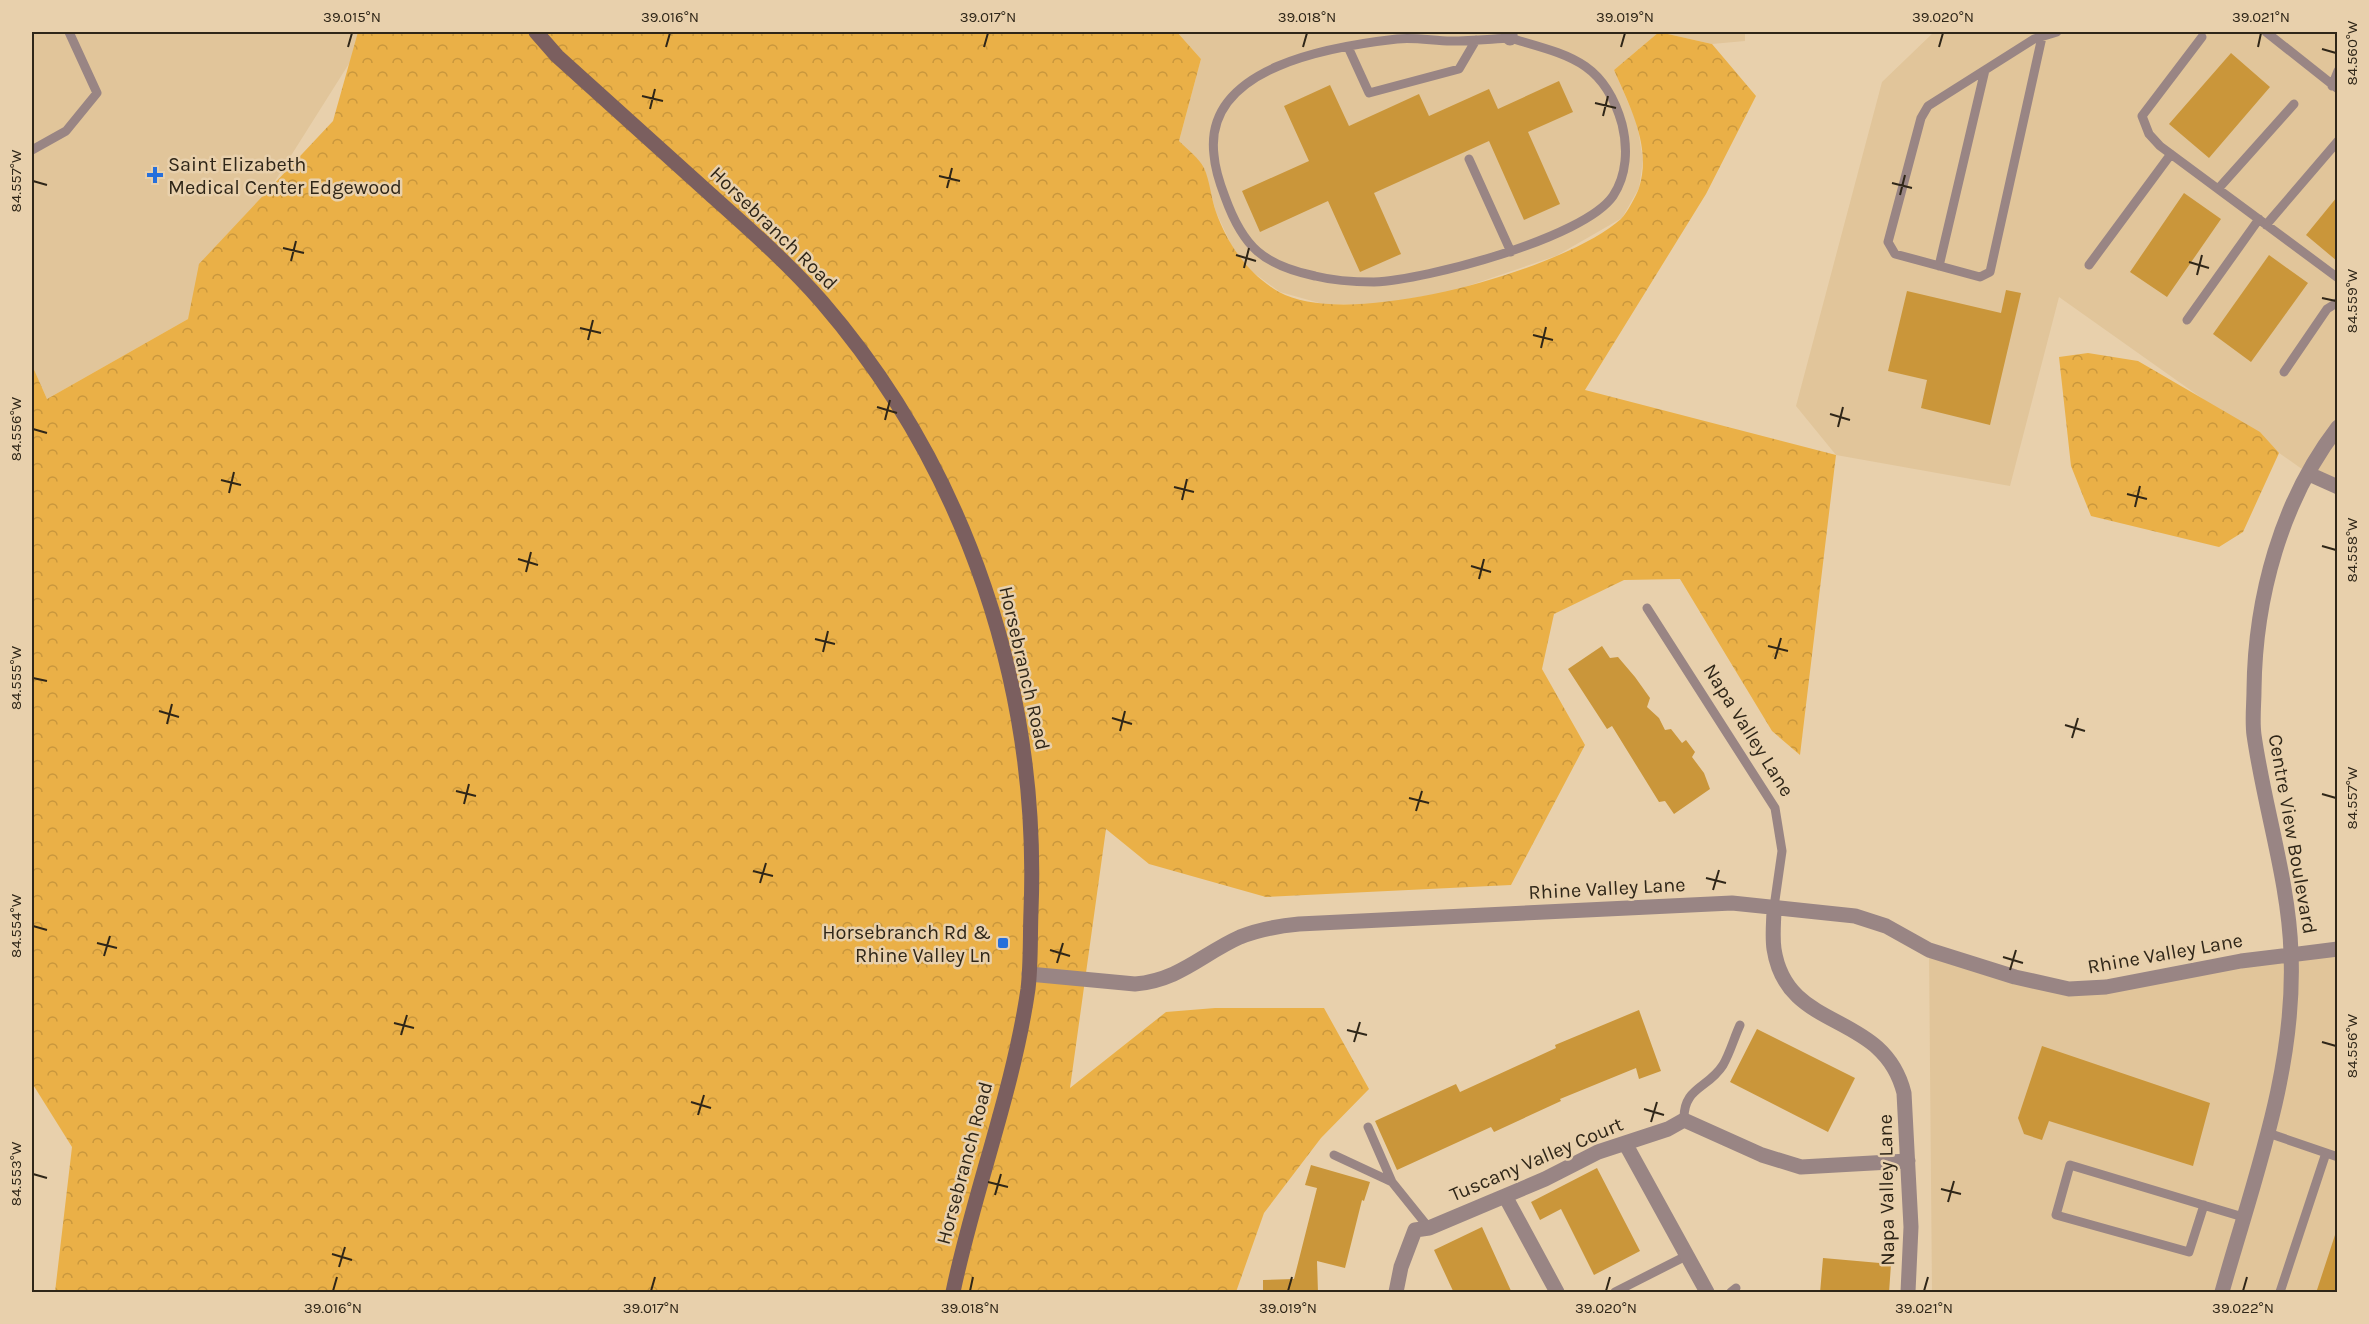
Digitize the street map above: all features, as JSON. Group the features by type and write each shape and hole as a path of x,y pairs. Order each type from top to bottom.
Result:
{"street":[{"name":"Horsebranch Road","path":"536,32 557,56 784,261 822,301 868,360 912,424 963,530 983,580 1005,656 1021,733 1032,834 1029,974 1010,1072 953,1293"},
{"name":"Centre View Boulevard","path":"2222,1293 2283,1075 2288,1036 2291,954 2288,916 2254,732 2254,652 2260,609 2278,542 2308,474 2337,427"},
{"path":"2308,474 2337,487"},
{"name":"Rhine Valley Lane","path":"1029,974 1135,984 1152,982 1167,978 1195,964 1239,938 1266,928 1299,924 1732,903 1856,916 1886,926 1929,950 2015,977 2069,989 2106,987 2291,954 2337,949"},
{"name":"Napa Valley Lane","path":"1774,908 1774,951 1780,970 1792,991 1819,1013 1851,1028 1878,1046 1900,1078 1904,1093 1911,1227 1908,1293"},
{"path":"1684,1120 1761,1155 1801,1167 1908,1161"},
{"name":"Tuscany Valley Court","path":"1396,1293 1401,1267 1414,1230 1429,1228 1505,1196 1598,1152 1668,1129 1684,1120"},
{"path":"1625,1143 1707,1293"},
{"path":"1505,1196 1557,1293"}],"lane":[{"path":"32,150 66,131 97,93 69,32"},
{"path":"2042,37 1990,272 1980,277 1896,254 1888,242 1921,118 1928,106 2042,37 2057,32"},
{"path":"2266,32 2335,87"},
{"path":"1510,35 1576,60 1603,80 1616,104 1625,136 1626,157 1622,179 1612,197 1596,213 1553,236 1511,252 1376,282 1333,280 1276,265 1259,255 1243,238 1229,209 1213,154 1217,121 1225,105 1231,96 1251,79 1292,62 1348,47 1400,39 1476,40 1510,35"},
{"path":"2202,37 2142,116 2149,134 2171,154 2337,278"},
{"path":"1348,47 1369,93 1459,69 1476,40"},
{"path":"1939,266 1985,70"},
{"path":"2335,87 2337,71"},
{"path":"2218,189 2294,104"},
{"path":"2187,320 2262,222 2337,141"},
{"path":"2089,265 2171,154"},
{"path":"1469,159 1511,252"},
{"path":"2284,372 2327,309 2337,302"},
{"name":"Napa Valley Lane","path":"1647,608 1775,808 1782,851 1774,908"},
{"path":"1684,1120 1683,1107 1690,1093 1711,1079 1723,1065 1740,1025"},
{"path":"1368,1127 1392,1182 1429,1228"},
{"path":"2268,1133 2337,1157"},
{"path":"2280,1293 2326,1153"},
{"path":"1334,1155 1392,1182"},
{"path":"2204,1205 2188,1252 2056,1215 2070,1165 2204,1205 2243,1217"},
{"path":"1615,1293 1686,1256"}],"shaded area":[{"name":"Saint Elizabeth Medical Center Edgewood","path":"32,32 369,32 188,319 47,399 32,365"},
{"path":"1177,32 1659,32 1614,70 1637,123 1643,160 1639,188 1622,218 1556,256 1453,291 1379,304 1323,304 1280,292 1251,271 1235,253 1216,212 1203,167 1179,141 1201,59"},
{"path":"1659,32 1745,32 1745,41 1712,44"},
{"path":"1934,32 2337,32 2337,487 2309,474 2059,297 2010,486 1836,455 1796,406 1882,82"},
{"path":"2337,949 2337,1292 1932,1292 1929,950 2069,989"}],"green space":[{"path":"358,32 1177,32 1201,59 1179,141 1204,168 1216,212 1240,258 1258,277 1279,292 1311,302 1354,304 1403,299 1455,289 1506,275 1553,257 1593,238 1621,219 1639,188 1643,157 1637,127 1614,70 1659,32 1712,44 1756,96 1706,194 1585,390 1836,455 1800,755 1772,731 1680,579 1624,580 1554,614 1542,669 1585,745 1511,885 1266,897 1149,864 1106,829 1070,1088 1166,1012 1215,1008 1324,1008 1369,1089 1321,1138 1264,1213 1236,1292 55,1292 72,1147 32,1083 32,365 47,399 188,319 199,264 333,121"},
{"path":"2088,353 2138,361 2260,432 2279,453 2243,532 2219,547 2091,516 2071,466 2059,357"}],"building":[{"path":"2231,53 2270,87 2209,158 2169,124"},
{"path":"1559,81 1573,112 1528,132 1560,204 1524,220 1489,141 1374,193 1401,254 1360,272 1328,201 1260,232 1242,191 1309,161 1284,106 1330,85 1349,126 1419,94 1429,116 1489,89 1498,109"},
{"path":"2184,193 2221,219 2167,297 2130,272"},
{"path":"2337,197 2337,261 2306,235"},
{"path":"2269,255 2308,283 2251,362 2213,334"},
{"path":"2006,290 2021,293 1990,425 1921,408 1927,380 1888,371 1907,291 2001,313"},
{"path":"1602,646 1610,658 1618,657 1635,677 1650,698 1647,707 1659,718 1665,730 1671,729 1682,743 1686,740 1695,752 1692,757 1704,773 1710,789 1674,814 1665,801 1659,802 1612,726 1607,729 1568,669"},
{"path":"1639,1010 1661,1071 1639,1079 1636,1068 1560,1099 1561,1101 1494,1132 1491,1127 1397,1170 1375,1121 1456,1084 1460,1092 1556,1048 1555,1045"},
{"path":"1757,1029 1855,1078 1828,1132 1730,1082"},
{"path":"2042,1046 2210,1103 2193,1166 2049,1121 2042,1140 2024,1134 2018,1118"},
{"path":"1311,1165 1370,1182 1364,1201 1362,1200 1345,1268 1317,1261 1318,1293 1263,1293 1263,1280 1294,1279 1317,1188 1305,1185"},
{"path":"1597,1168 1640,1251 1594,1275 1561,1209 1540,1220 1531,1202"},
{"path":"1482,1227 1512,1293 1454,1293 1434,1250"},
{"path":"2335,1235 2337,1235 2337,1293 2316,1293"},
{"path":"1823,1258 1891,1264 1889,1293 1820,1293"}],"place":[{"name":"Saint Elizabeth Medical Center Edgewood","path":"155,175"},
{"name":"Horsebranch Rd & Rhine Valley Ln","path":"1003,943"}]}
